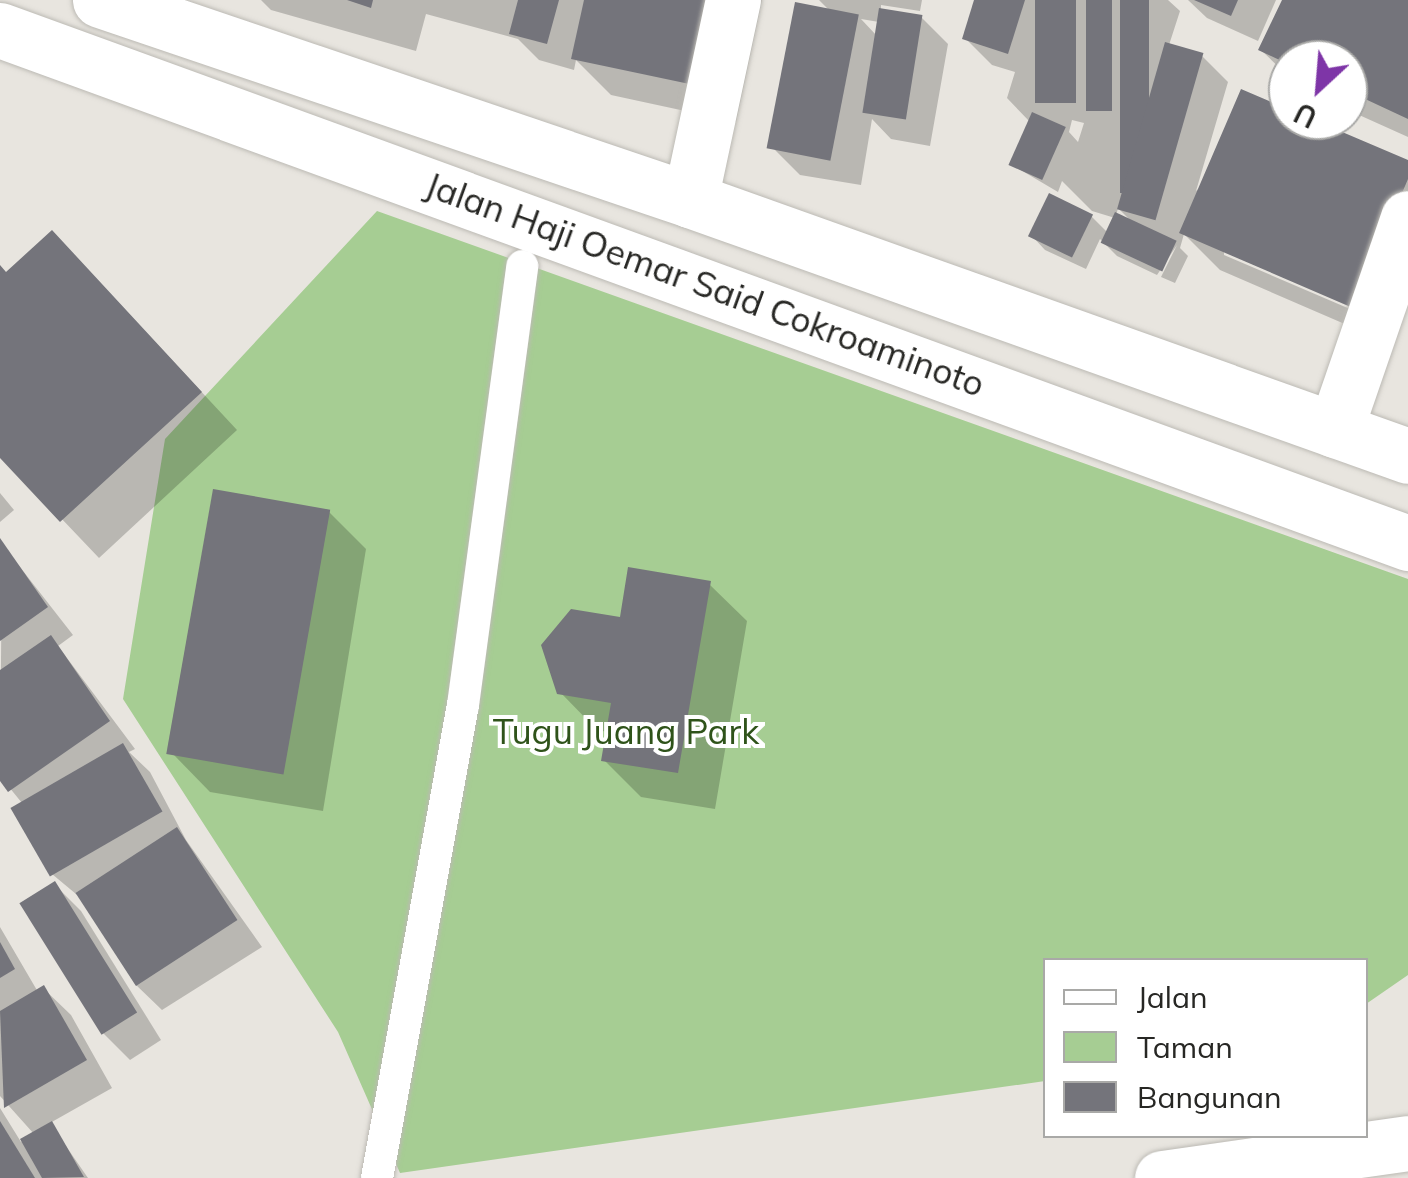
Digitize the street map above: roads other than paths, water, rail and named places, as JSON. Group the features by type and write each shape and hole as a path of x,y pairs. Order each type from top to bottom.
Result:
{"main road":[{"name":"Jalan Haji Oemar Said Cokroaminoto","path":"100,0 690,200 1408,456"},
{"path":"690,200 734,0"},
{"name":"Jalan Haji Oemar Said Cokroaminoto","path":"0,30 1408,542"},
{"path":"1334,430 1408,218"},
{"path":"1162,1178 1406,1150"}],"lane":[{"path":"377,1178 463,705 522,266"}],"park label":[{"name":"Tugu Juang Park","path":"626,731"}]}
